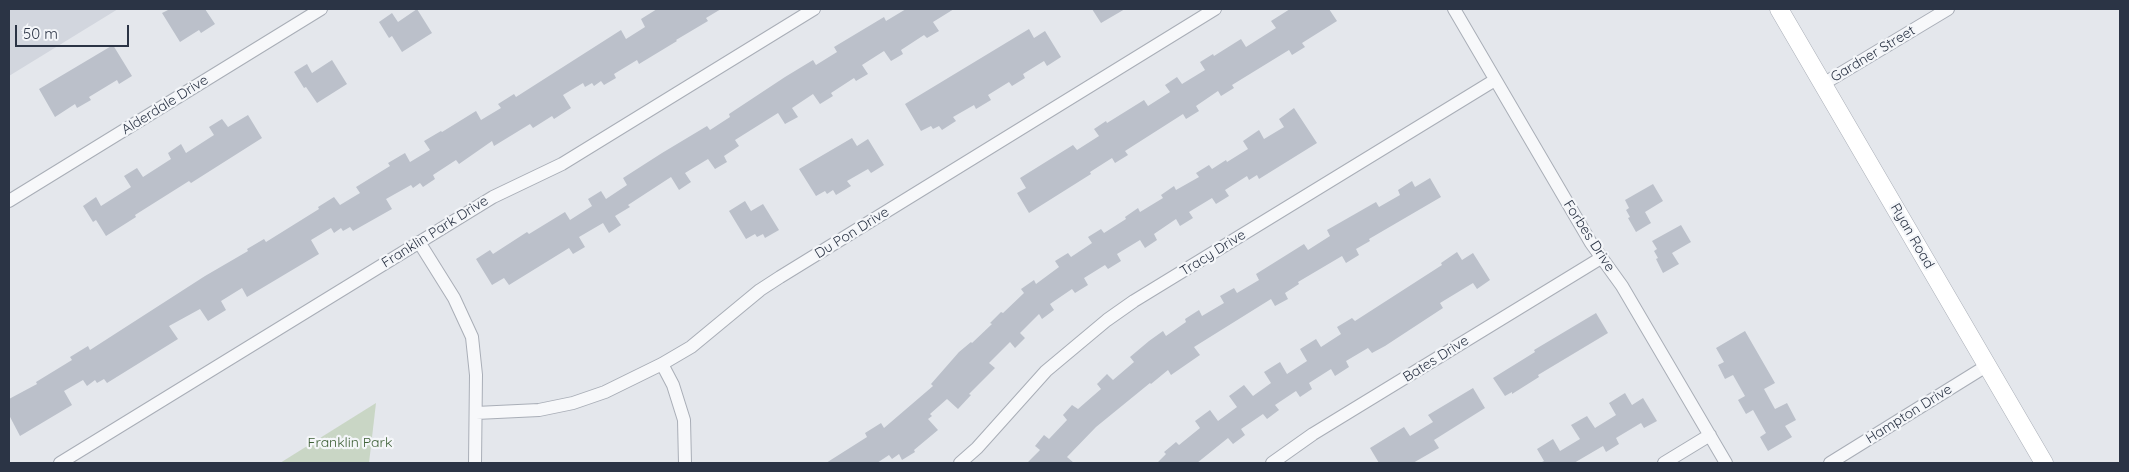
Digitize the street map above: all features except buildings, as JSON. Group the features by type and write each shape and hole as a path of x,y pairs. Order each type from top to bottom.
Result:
{"main road":[{"name":"Ryan Road","path":"1779,9 2044,463"}],"street":[{"name":"Alderdale Drive","path":"9,201 321,9"},
{"name":"Franklin Park Drive","path":"60,463 492,197 562,164 814,9"},
{"name":"Du Pon Drive","path":"476,413 539,410 573,403 605,392 662,364 690,347 767,286 1215,9"},
{"name":"Forbes Drive","path":"1454,9 1591,243 1626,294 1726,463"},
{"name":"Gardner Street","path":"1824,84 1948,9"},
{"name":"Tracy Drive","path":"960,463 977,448 1046,371 1107,320 1495,80"},
{"path":"419,242 457,305 472,337 476,376 475,463"},
{"name":"Bates Drive","path":"1272,463 1313,434 1601,258"},
{"path":"662,364 673,385 682,412 685,434 685,463"},
{"name":"Hampton Drive","path":"1830,463 1988,365"},
{"path":"1664,463 1710,435"}],"shaded area":[{"path":"9,9 118,9 9,76"}],"green space":[{"name":"Franklin Park","path":"376,403 369,463 280,463"}]}
